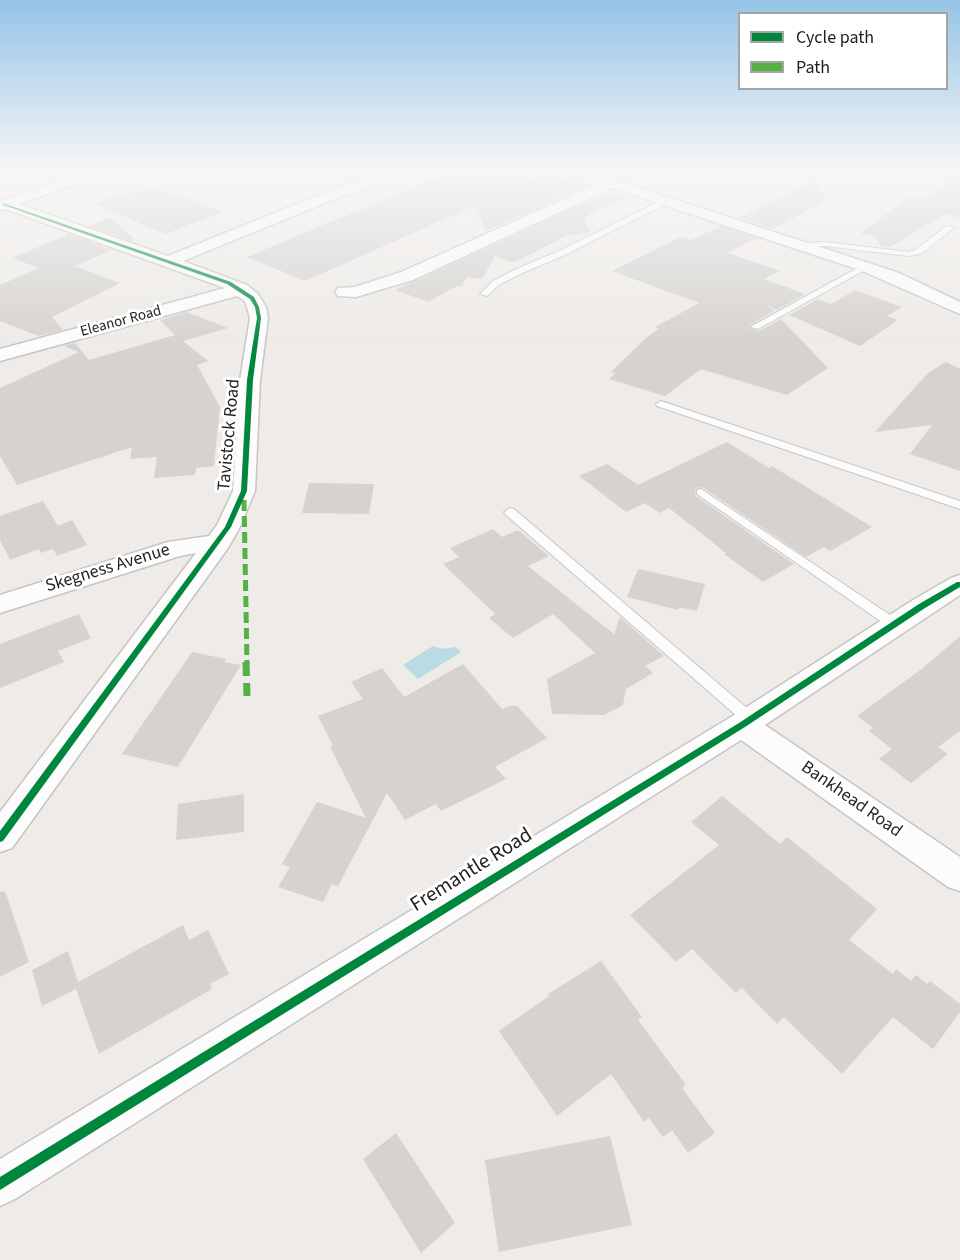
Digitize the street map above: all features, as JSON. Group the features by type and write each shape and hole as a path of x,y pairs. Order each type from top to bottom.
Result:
{"street":[{"path":"68,228 242,289"},
{"path":"168,262 252,228"},
{"path":"344,292 356,292 407,276 513,228"},
{"path":"749,228 866,267 960,309"},
{"name":"Eleanor Road","path":"0,355 242,289"},
{"name":"Tavistock Road","path":"0,838 228,528 244,491 250,380 259,318 252,298 242,289"},
{"name":"Skegness Avenue","path":"0,604 177,548 219,542"},
{"name":"Fremantle Road","path":"0,1184 746,722 894,624 960,584"},
{"name":"Bankhead Road","path":"746,722 960,876"}],"lane":[{"path":"484,294 489,288 509,276 611,228"},
{"path":"802,245 825,244 909,254 918,252 950,228"},
{"path":"755,327 866,267"},
{"path":"661,404 960,505"},
{"path":"701,492 894,624"},
{"path":"510,512 746,722"}],"water":[{"path":"433,646 442,649 455,647 461,652 418,679 403,665"}],"building":[{"path":"94,228 122,228 135,240 132,241"},
{"path":"151,228 182,228 166,234"},
{"path":"317,228 425,228 305,281 247,257"},
{"path":"531,228 588,228 590,233 566,236 511,262 495,256 482,279 467,277 462,286 457,286 428,302 395,290"},
{"path":"717,228 726,228 756,238 728,253 780,271 764,279 805,294 777,310 768,306 774,311 749,325 748,328 759,331 781,319 828,368 787,395 701,369 665,396 609,379 616,373 611,372 648,336 659,329 655,327 699,303 612,271 680,237 691,240"},
{"path":"867,228 922,228 890,247 881,246 875,237 860,233"},
{"path":"69,234 112,250 75,266 120,283 52,317 63,330 39,336 0,321 0,285 39,268 12,258"},
{"path":"855,290 902,307 887,316 898,320 860,346 789,315 818,299 831,304"},
{"path":"187,312 228,328 183,341 208,361 197,365 220,407 214,466 196,468 195,475 154,478 157,457 130,459 132,447 17,485 0,456 0,388 79,352 64,346 75,343 89,360 175,335 160,320"},
{"path":"946,362 960,369 960,471 910,454 932,425 875,432 928,373"},
{"path":"727,442 769,468 772,466 872,527 830,551 824,547 806,557 702,487 695,489 696,496 794,564 763,582 724,554 726,553 669,508 660,513 645,503 626,512 579,476 607,464 638,485"},
{"path":"309,483 374,484 369,514 302,513"},
{"path":"43,501 58,526 72,520 87,545 57,556 53,549 41,553 39,549 10,560 0,540 0,516"},
{"path":"493,529 502,537 518,530 549,556 528,566 614,634 620,617 664,656 645,666 653,673 626,689 623,705 604,715 552,714 547,679 595,653 553,614 513,638 489,618 495,614 443,564 459,557 450,548"},
{"path":"638,569 705,584 697,611 679,607 678,610 627,597"},
{"path":"79,614 91,638 58,651 64,662 0,688 0,644"},
{"path":"960,636 960,731 938,747 948,754 911,783 879,759 892,749 869,731 873,728 857,716 923,668"},
{"path":"192,652 226,659 224,662 241,665 178,767 122,754"},
{"path":"463,664 502,709 517,706 547,738 495,767 506,779 441,811 436,804 405,820 387,793 338,886 332,884 323,902 278,887 290,867 282,864 317,802 366,818 330,747 333,746 318,716 363,699 351,682 382,668 404,697"},
{"path":"244,794 244,832 176,840 178,804"},
{"path":"722,796 780,844 787,837 877,909 849,940 893,974 896,969 911,981 916,975 927,984 930,981 960,1004 960,1012 933,1049 893,1017 842,1074 784,1017 777,1024 742,988 736,993 692,949 676,962 630,915 719,845 691,822"},
{"path":"5,891 29,962 0,977 0,892"},
{"path":"183,925 189,940 208,930 229,974 210,984 212,989 99,1054 76,989 42,1006 32,970 68,951 78,982"},
{"path":"601,961 642,1017 638,1020 686,1085 682,1088 715,1133 688,1153 672,1130 663,1137 649,1118 644,1122 611,1074 557,1116 499,1031 549,996 548,994"},
{"path":"396,1133 455,1223 421,1253 363,1159"},
{"path":"610,1136 632,1225 499,1252 485,1160"}],"marked path":[{"path":"244,500 247,696"}],"cycle path":[{"path":"0,838 228,527 244,491 250,380 259,318 252,298 229,283 72,228"},
{"path":"0,1184 742,725 922,606 960,584"}]}
